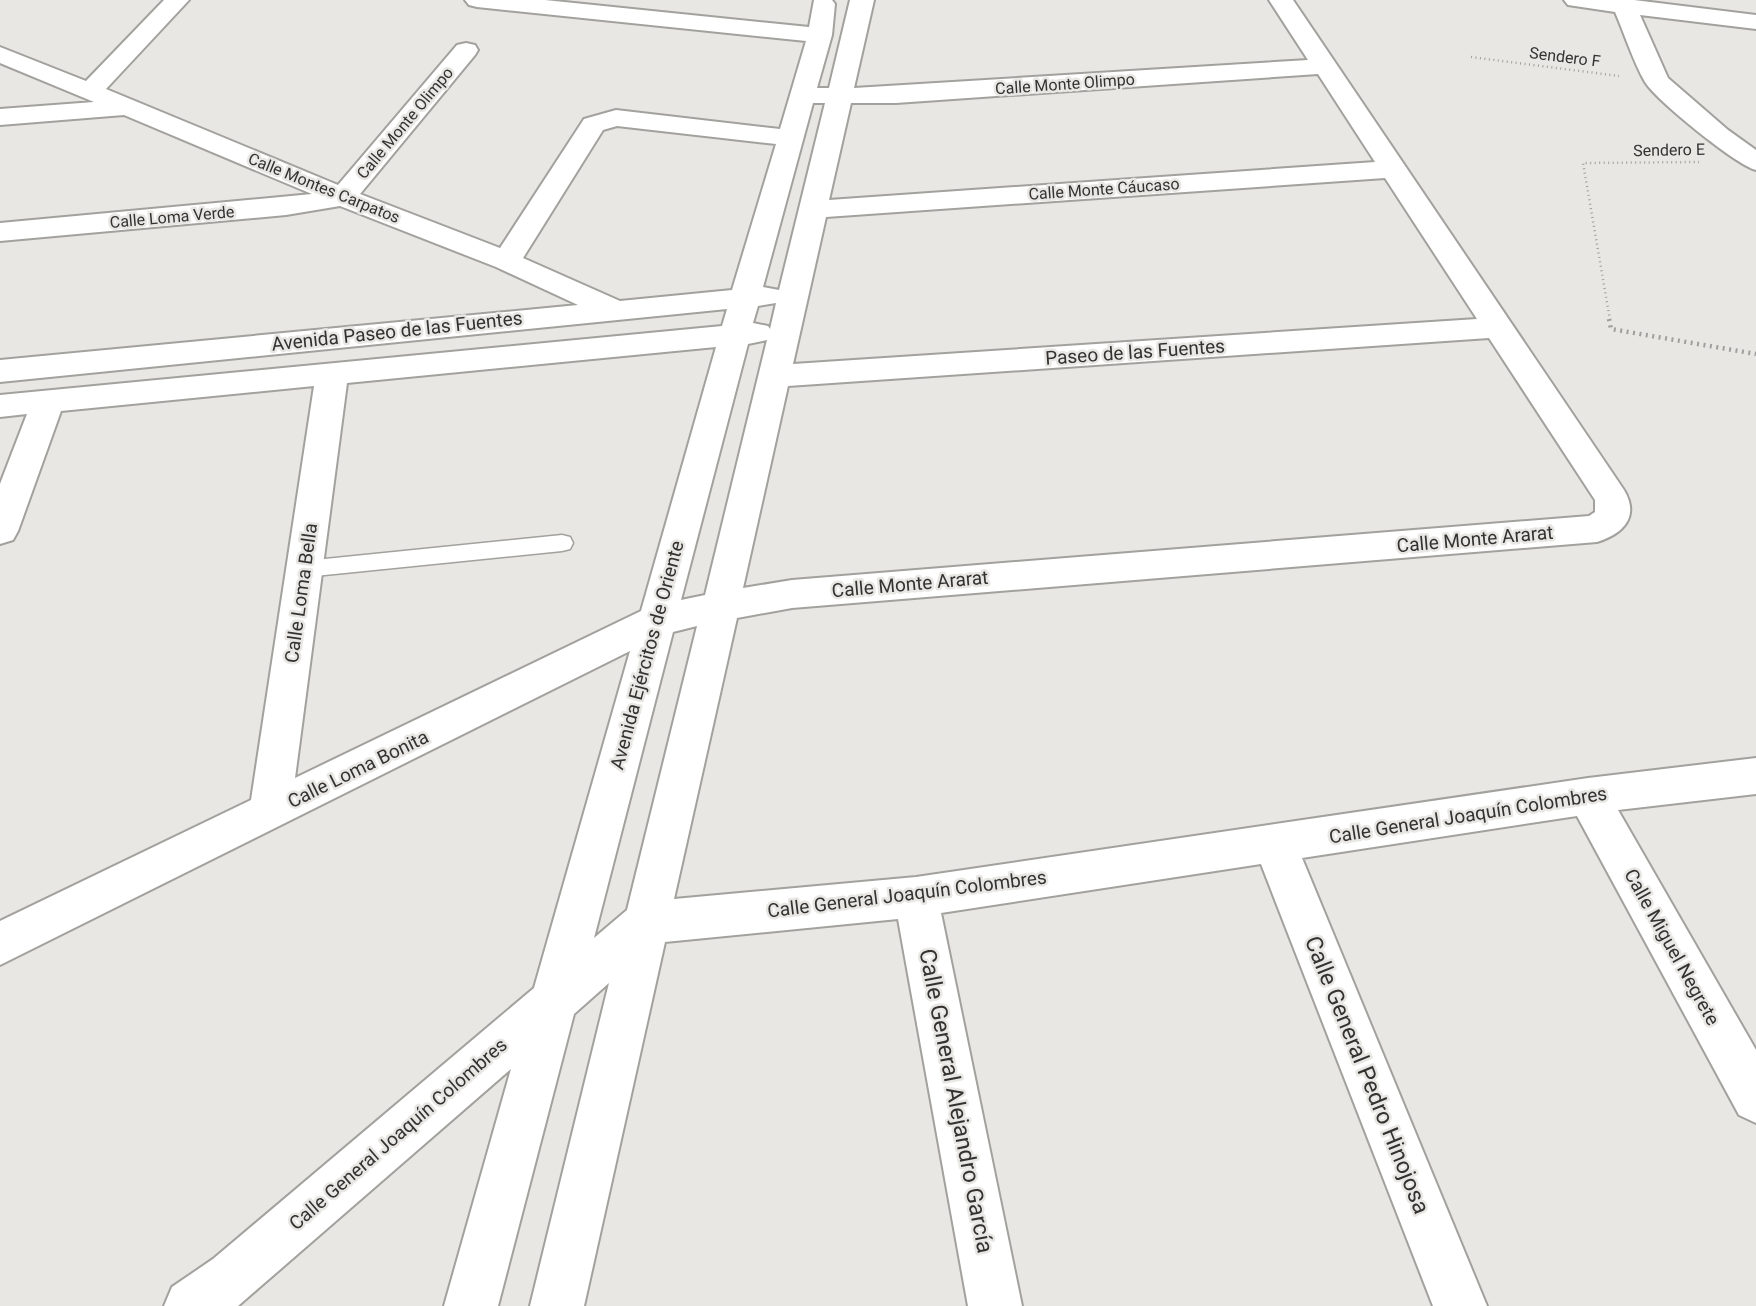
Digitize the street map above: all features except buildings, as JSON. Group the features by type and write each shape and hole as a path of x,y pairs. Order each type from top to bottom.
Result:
{"street":[{"path":"90,91 177,0"},
{"path":"477,0 821,13 861,0"},
{"name":"Avenida Ejércitos de Oriente","path":"471,1306 744,298 790,138 822,97 861,0"},
{"name":"Calle Monte Ararat","path":"719,606 792,594 1597,529 1613,518 1612,499 1496,328 1327,66 1281,0"},
{"path":"1576,0 1756,22"},
{"path":"1623,4 1657,81 1719,136 1756,162"},
{"name":"Avenida Ejércitos de Oriente","path":"557,1306 814,209 822,97 821,13"},
{"name":"Calle Monte Olimpo","path":"343,197 466,50"},
{"name":"Calle Montes Carpatos","path":"0,54 343,197 506,261 614,310"},
{"name":"Calle Monte Olimpo","path":"822,97 1327,66"},
{"path":"0,117 127,107"},
{"path":"506,261 593,125 616,118 790,138"},
{"name":"Calle Monte Cáucaso","path":"814,209 1393,169"},
{"name":"Calle Loma Verde","path":"0,232 286,207 343,197"},
{"name":"Avenida Paseo de las Fuentes","path":"0,371 794,294"},
{"path":"614,310 615,346"},
{"name":"Paseo de las Fuentes","path":"775,376 1496,328"},
{"name":"Avenida Paseo de las Fuentes","path":"0,406 786,330"},
{"name":"Calle Loma Bella","path":"270,812 332,373"},
{"path":"0,531 48,401"},
{"name":"Calle Loma Bonita","path":"0,944 656,621 719,606"},
{"name":"Calle General Joaquín Colombres","path":"191,1306 232,1278 645,922 916,897 1588,796 1756,776"},
{"name":"Calle Miguel Negrete","path":"1588,796 1756,1098"},
{"name":"Calle General Pedro Hinojosa","path":"1275,845 1460,1306"},
{"name":"Calle General Alejandro García","path":"916,897 995,1306"}],"lane":[{"path":"305,569 562,543"}],"path":[{"name":"Sendero F","path":"1471,57 1657,81"},
{"name":"Sendero E","path":"1756,162 1583,163 1611,328 1756,354"}]}
